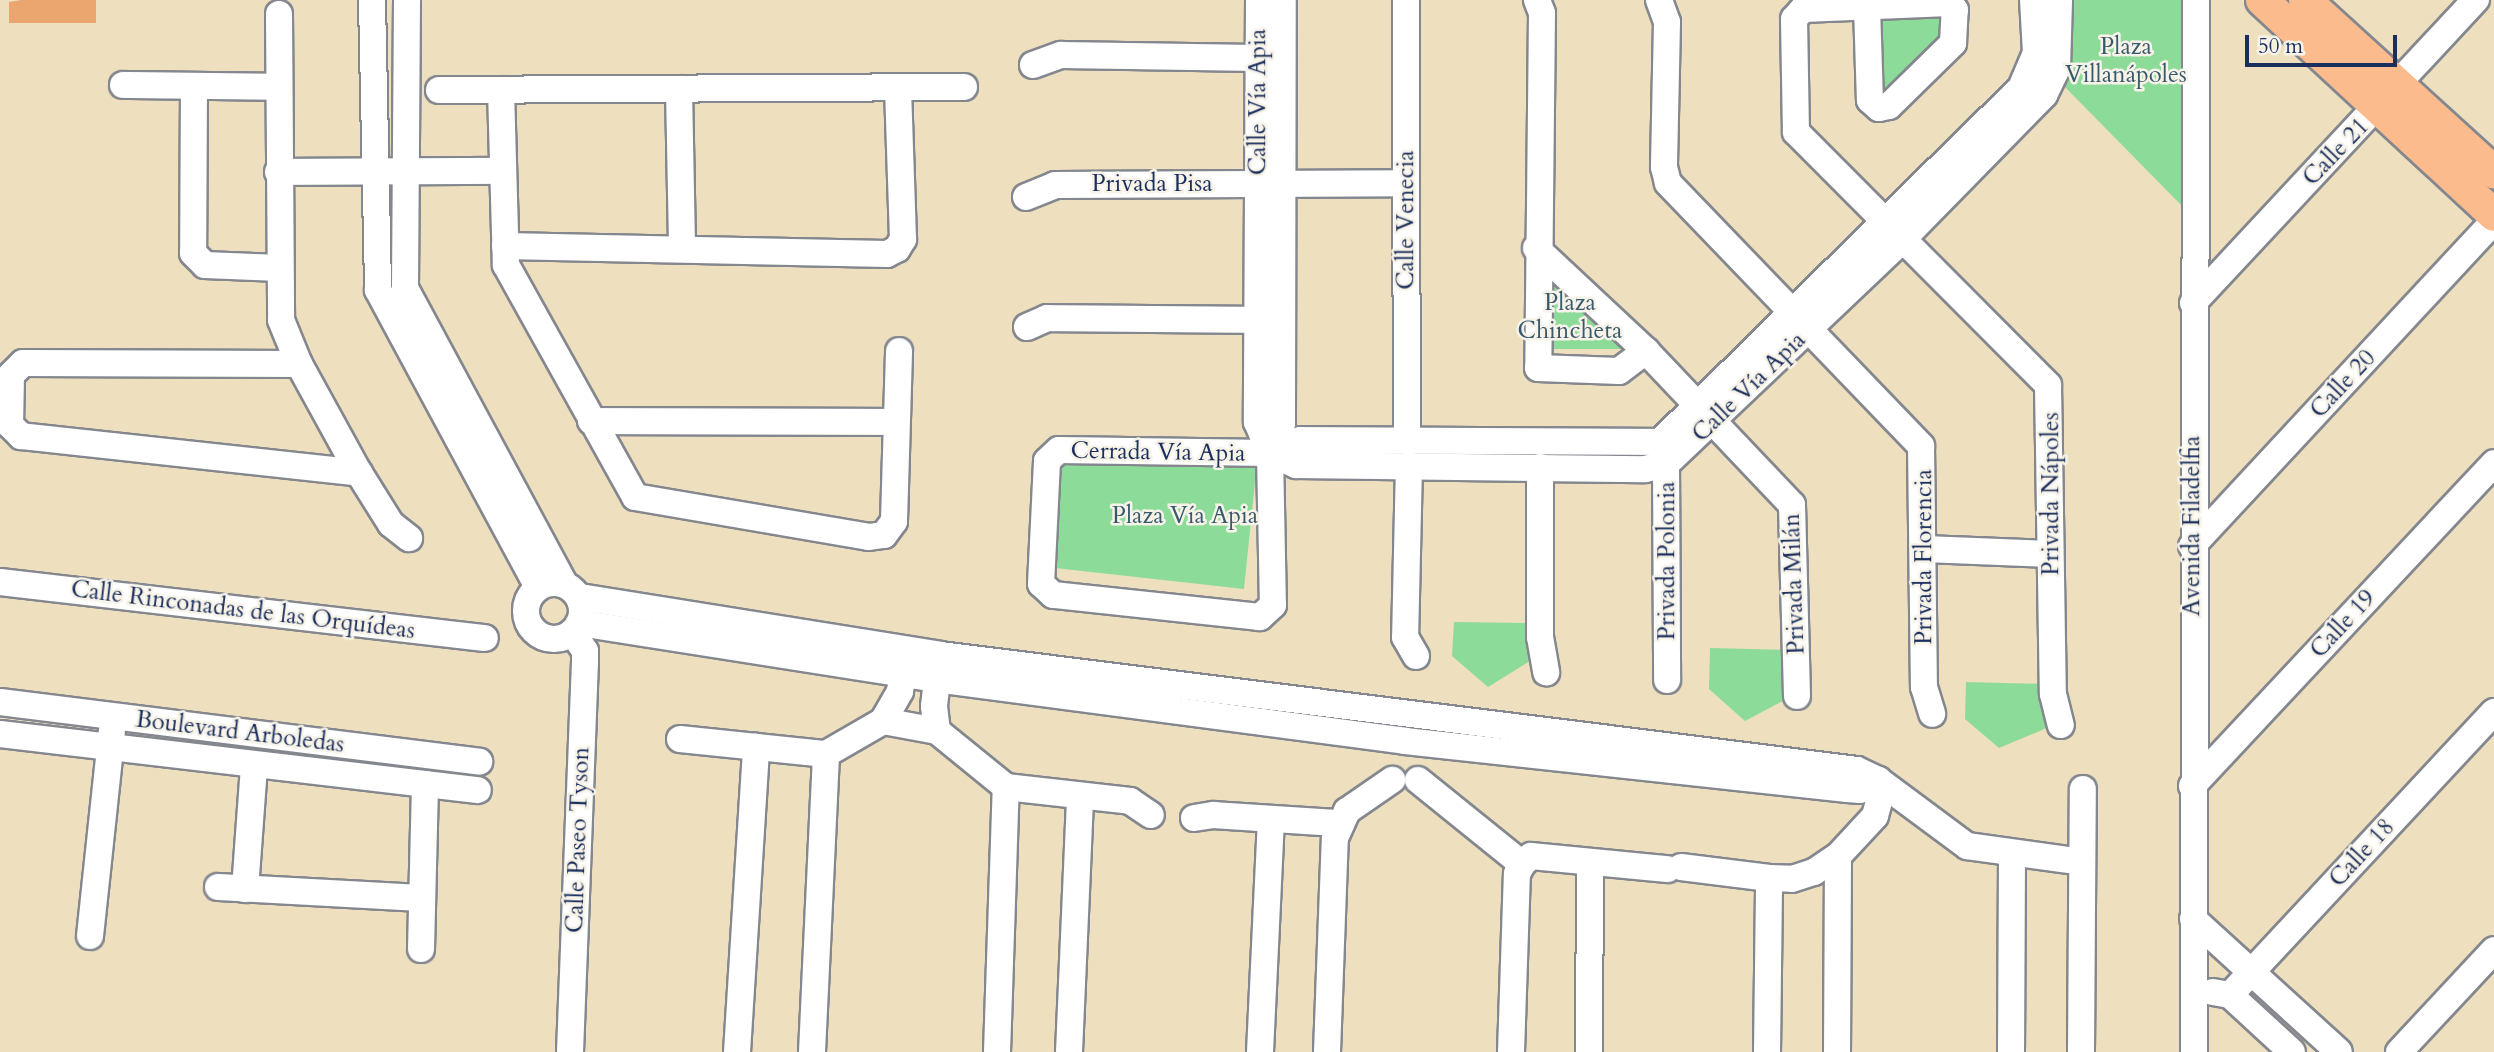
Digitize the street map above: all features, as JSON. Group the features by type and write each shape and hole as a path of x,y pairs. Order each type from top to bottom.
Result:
{"main road":[{"path":"2262,0 2494,215"},
{"path":"2305,0 2494,172"}],"street":[{"path":"372,0 378,290 538,587 574,609 1406,737 1847,789 1868,787 1878,780"},
{"name":"Calle Paseo Tyson","path":"407,0 405,288 574,609 585,662 570,1052"},
{"name":"Calle Vía Apia","path":"1259,0 1258,58 1270,184 1282,423 1269,453"},
{"name":"Calle Vía Apia","path":"1269,453 1257,422 1257,320 1283,0"},
{"name":"Calle Venecia","path":"1406,0 1408,453 1405,636 1416,656"},
{"path":"1537,0 1542,13 1536,248 1538,368 1619,371 1646,351"},
{"name":"Privada Florencia","path":"1659,0 1667,22 1664,167 1668,183 1921,446 1925,549 1924,687 1932,714"},
{"name":"Calle Vía Apia","path":"1895,230 2021,88 2036,53 2034,0"},
{"name":"Calle Vía Apia","path":"1269,453 1300,440 1540,467 1645,469 1895,230 2044,94 2057,68 2059,0"},
{"name":"Avenida Filadelfia","path":"2194,1052 2192,546 2196,0"},
{"name":"Calle 21","path":"2193,303 2476,0"},
{"path":"1953,6 1954,43 1884,108 1870,100 1867,7 1953,6"},
{"name":"Privada Nápoles","path":"1867,7 1803,9 1797,14 1794,124 1801,141 1895,230 2048,385 2053,694 2061,725"},
{"path":"279,14 281,320 299,364 359,473 391,524 410,538"},
{"path":"1033,65 1061,55 1258,58"},
{"path":"123,85 279,87"},
{"path":"194,86 193,253 205,265 279,268"},
{"path":"505,246 681,246 887,254 897,249 903,239 898,87"},
{"path":"439,90 964,87"},
{"path":"679,89 681,246"},
{"path":"501,90 505,246 512,279 635,496 869,537 884,535 894,521 895,422 900,351"},
{"path":"278,172 502,171"},
{"name":"Privada Pisa","path":"1026,197 1055,185 1406,183"},
{"name":"Calle 20","path":"2192,546 2494,221"},
{"name":"Privada Milán","path":"1536,248 1646,351 1792,505 1797,696"},
{"path":"1027,327 1047,318 1257,320"},
{"path":"299,364 23,363 11,375 10,425 21,436 359,473"},
{"path":"591,421 895,422"},
{"name":"Cerrada Vía Apia","path":"1051,453 1269,453 1273,606 1267,614 1260,617 1053,595 1041,584 1046,460 1051,453"},
{"name":"Calle Vía Apia","path":"1408,453 1663,453"},
{"name":"Privada Polonia","path":"1663,453 1668,680"},
{"name":"Calle 19","path":"2192,786 2494,463"},
{"path":"1540,467 1540,637 1546,672"},
{"path":"1925,549 2050,554"},
{"name":"Calle Rinconadas de las Orquídeas","path":"0,582 485,638"},
{"path":"538,587 526,606 532,628 551,639 574,609"},
{"path":"680,739 825,754 883,721 900,691 905,662"},
{"path":"937,731 938,667"},
{"name":"Boulevard Arboledas","path":"0,702 479,762"},
{"name":"Calle 18","path":"2230,995 2494,712"},
{"path":"90,936 114,716"},
{"path":"883,721 937,731 1006,787 1130,801 1151,816"},
{"name":"Boulevard Arboledas","path":"0,734 478,790"},
{"path":"1406,737 1419,762 1418,780"},
{"path":"1392,780 1390,763 1406,737"},
{"path":"737,1052 756,747"},
{"path":"812,1052 825,754"},
{"path":"245,889 254,765"},
{"path":"1392,780 1402,786 1418,780"},
{"path":"1327,1052 1335,838 1339,823 1348,811 1392,780"},
{"path":"1418,780 1522,864"},
{"path":"1878,780 1967,846 2082,862"},
{"path":"1511,1052 1517,874 1522,864 1531,856 1769,878 1803,876 1838,856 1875,816 1881,794 1878,780"},
{"path":"421,948 425,784"},
{"path":"997,1052 1006,787"},
{"path":"2081,1052 2083,789"},
{"path":"1069,1052 1080,796"},
{"path":"1194,818 1339,823"},
{"path":"1260,1052 1271,820"},
{"path":"2011,1052 2012,854"},
{"path":"1837,1052 1838,856"},
{"path":"1589,1052 1590,862"},
{"path":"1767,1052 1769,878"},
{"path":"218,887 422,898"},
{"path":"2193,919 2339,1052"},
{"path":"2399,1052 2494,950"},
{"path":"2194,993 2230,995 2292,1052"}],"green space":[{"path":"1879,0 1951,0 1951,28 1888,95 1877,94"},
{"name":"Plaza Villanápoles","path":"2067,0 2187,0 2184,208 2063,85"},
{"name":"Plaza Chincheta","path":"1539,241 1625,349 1536,349"},
{"name":"Plaza Vía Apia","path":"1052,445 1258,453 1244,589 1046,567"},
{"path":"1454,622 1531,623 1530,661 1488,687 1452,656"},
{"path":"1710,648 1795,650 1794,695 1745,721 1709,689"},
{"path":"1966,682 2048,684 2049,727 1999,748 1965,719"}],"building":[{"path":"96,0 96,23 9,23 9,2"}]}
